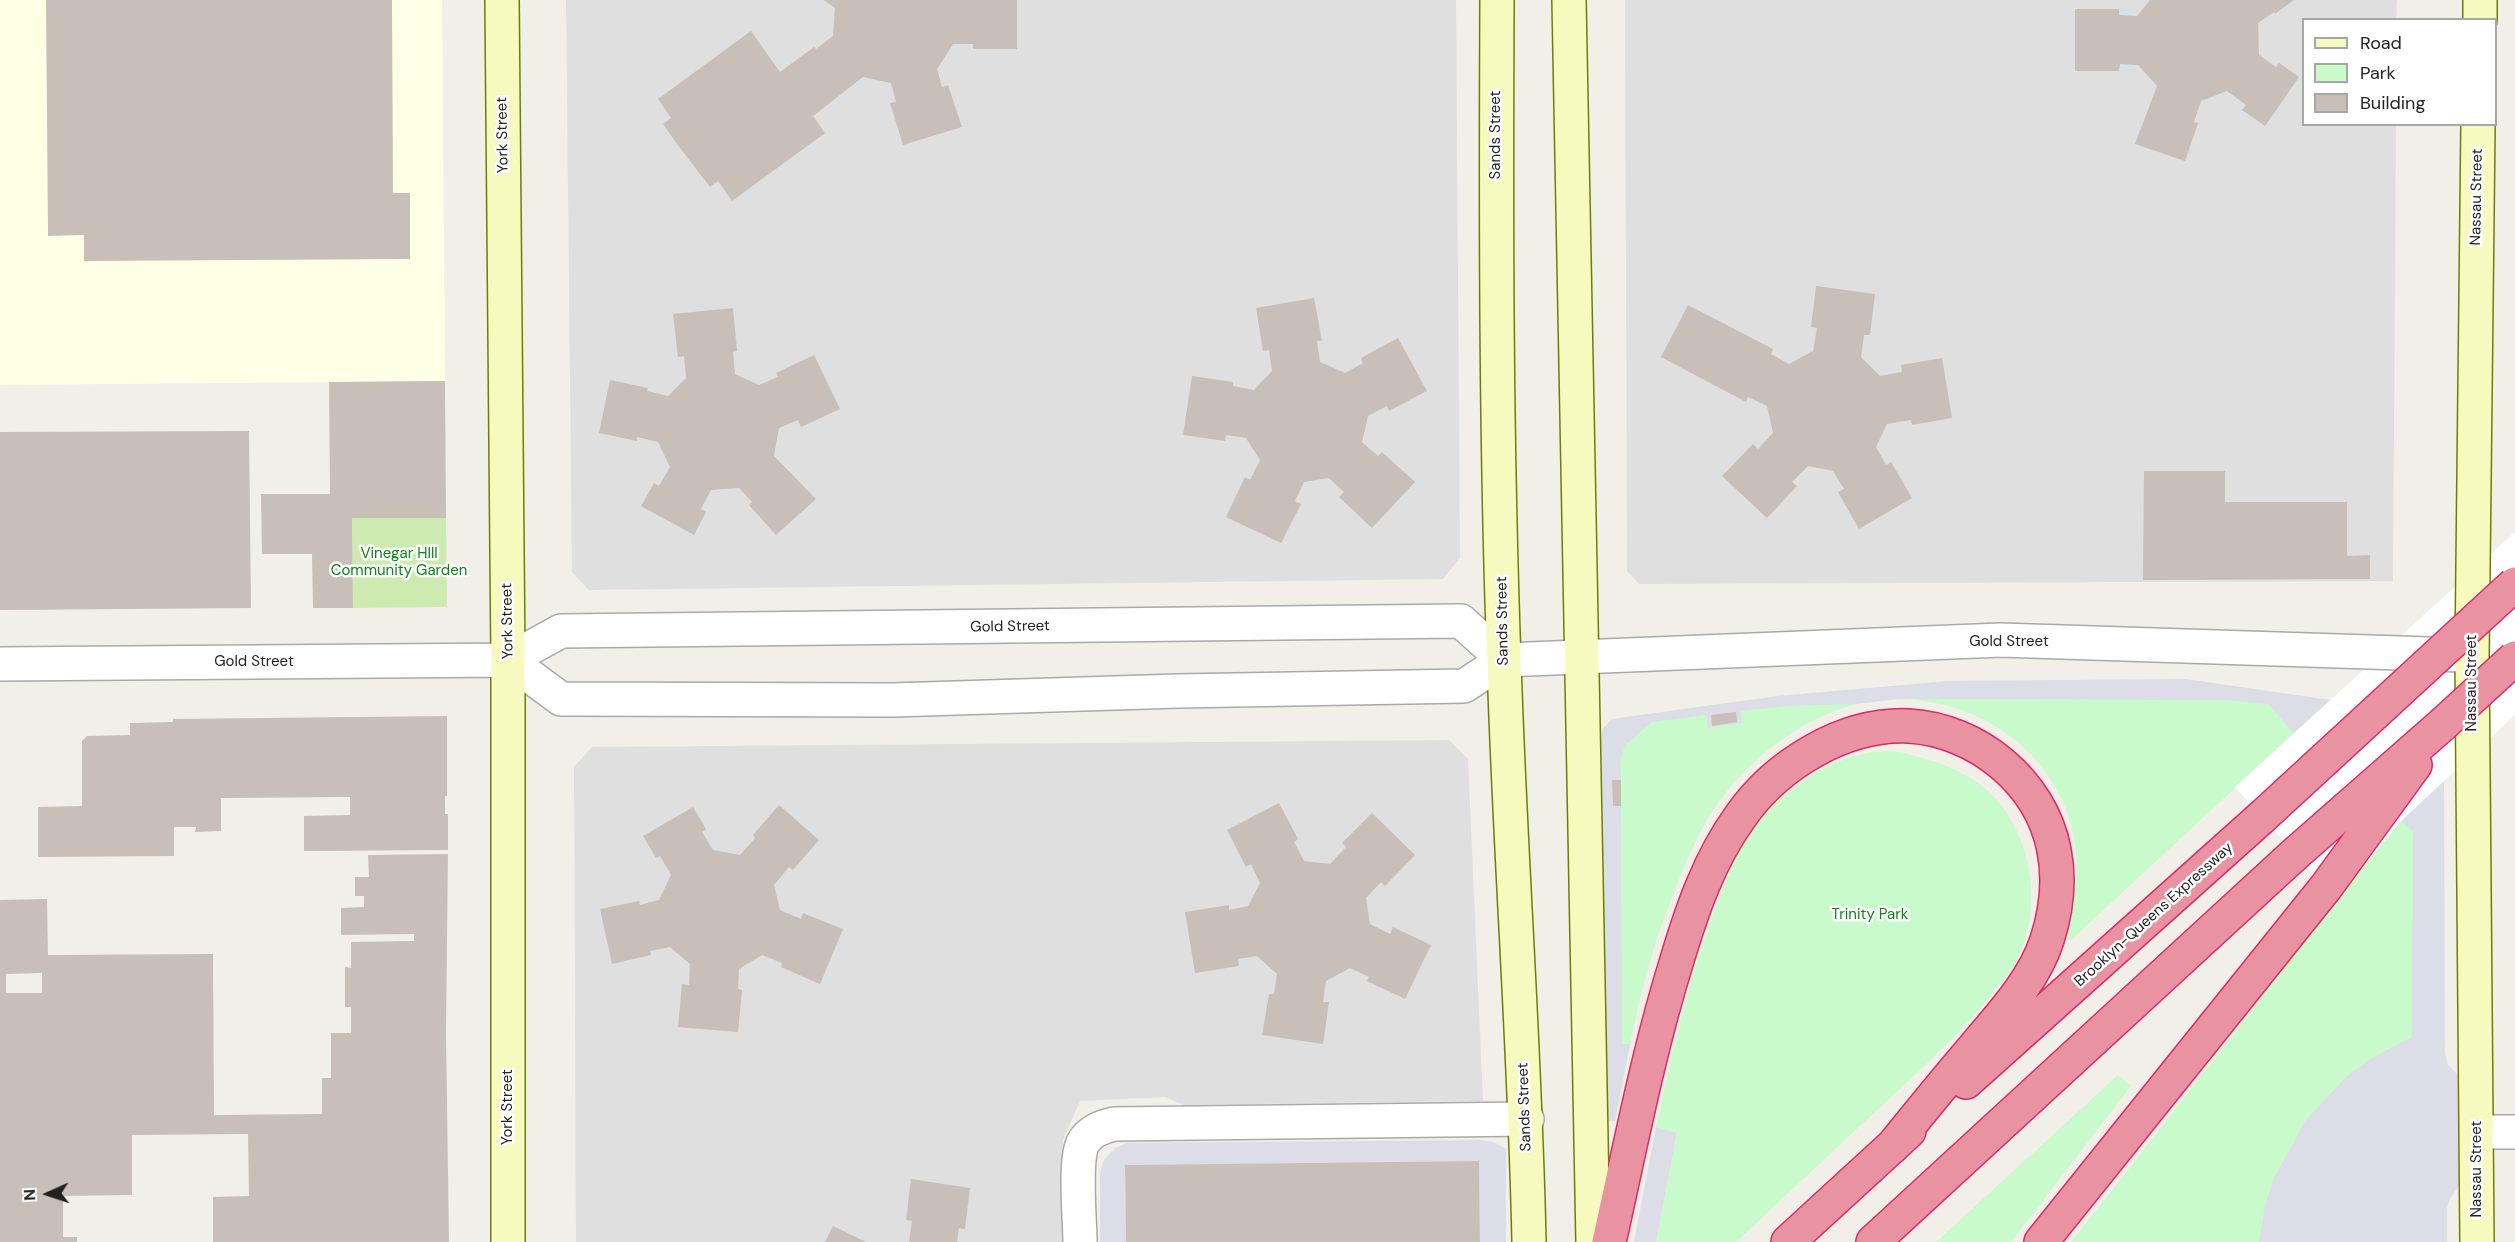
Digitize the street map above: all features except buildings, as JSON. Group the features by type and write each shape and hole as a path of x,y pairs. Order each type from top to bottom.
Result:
{"highway":[{"name":"Brooklyn-Queens Expressway","path":"1788,1242 2262,817 2515,584"},
{"path":"1873,1242 2295,854 2443,724 2515,657"},
{"path":"2041,1242 2266,958 2326,887 2443,724"},
{"path":"1609,1242 1651,1050 1666,994 1688,926 1721,845 1756,797 1795,763 1825,745 1850,734 1881,727 1908,726 1940,731 1962,738 2009,769 2028,790 2043,818 2054,850 2057,886 2049,933 2032,973 2007,1008 1892,1147"}],"main road":[{"name":"York Street","path":"502,0 508,660 508,1242"},
{"name":"Sands Street","path":"1497,0 1496,192 1504,660 1527,1119 1529,1242"},
{"path":"1569,0 1593,1242"},
{"path":"2480,0 2480,18"},
{"name":"Nassau Street","path":"2477,1242 2472,656 2478,126"},
{"name":"Gold Street","path":"2472,656 2515,657"}],"street":[{"name":"Gold Street","path":"0,664 508,660 561,631 1461,621 1504,660 2001,640 2472,656"},
{"path":"508,660 561,699 893,700 1178,691 1464,687 1504,660"},
{"path":"1080,1242 1079,1157 1083,1142 1091,1132 1114,1124 1527,1119"},
{"path":"2477,1132 2515,1132"}],"shaded area":[{"path":"0,0 442,0 445,381 0,385"},
{"path":"566,0 1456,0 1460,558 1443,579 589,590 572,572"},
{"path":"1625,0 2397,0 2396,18 2302,18 2302,126 2396,126 2393,581 1639,584 1627,571"},
{"path":"2185,679 2330,700 2294,733 2268,704 2227,700 1899,699 1857,704 1787,706 1741,711 1742,723 1708,728 1706,715 1652,722 1625,745 1620,762 1621,780 1612,781 1613,806 1621,806 1622,1044 1630,1044 1615,1121 1607,1121 1600,745 1603,729 1612,719 1778,696 1949,681"},
{"path":"1449,740 1468,759 1483,1101 1184,1105 1165,1097 1080,1101 1063,1140 1064,1242 576,1242 574,767 592,747"},
{"path":"2444,780 2445,1053 2448,1065 2458,1075 2462,1085 2462,1181 2447,1208 2447,1242 2259,1242 2265,1206 2274,1178 2306,1120 2347,1076 2372,1058 2412,1037 2413,831 2401,821"},
{"path":"1656,1127 1677,1133 1656,1242 1634,1242"},
{"path":"1480,1140 1494,1142 1506,1149 1506,1242 1480,1242 1479,1161 1125,1165 1126,1242 1100,1242 1100,1172 1104,1160 1115,1148 1127,1143"}],"green space":[{"name":"Vinegar HIll Community Garden","path":"352,518 446,518 447,607 353,608"},
{"path":"2185,679 2330,700 2070,941 2063,933 2075,889 2075,846 2065,807 2045,772 2018,742 1983,720 1943,705 1899,699 1874,701 1826,714 1782,739 1744,772 1728,790 1706,821 1689,854 1651,958 1635,1020 1618,1109 1615,1121 1611,1122 1600,745 1603,729 1612,719 1778,696 1949,681"},
{"name":"Trinity Park","path":"1895,751 1936,762 1971,778 2000,803 2012,820 2026,856 2031,887 2030,918 2022,949 2015,964 1974,1015 1939,1052 1736,1242 1656,1242 1677,1134 1656,1127 1690,983 1708,927 1736,857 1750,833 1773,806 1785,794 1814,773 1846,759 1871,752"},
{"path":"2421,801 2420,1242 2071,1242 2343,890 2400,822"},
{"path":"2118,1075 2131,1086 2011,1242 1936,1242"}],"pier":[{"path":"2515,532 2515,715 2401,821 2336,899 2235,787"}]}
